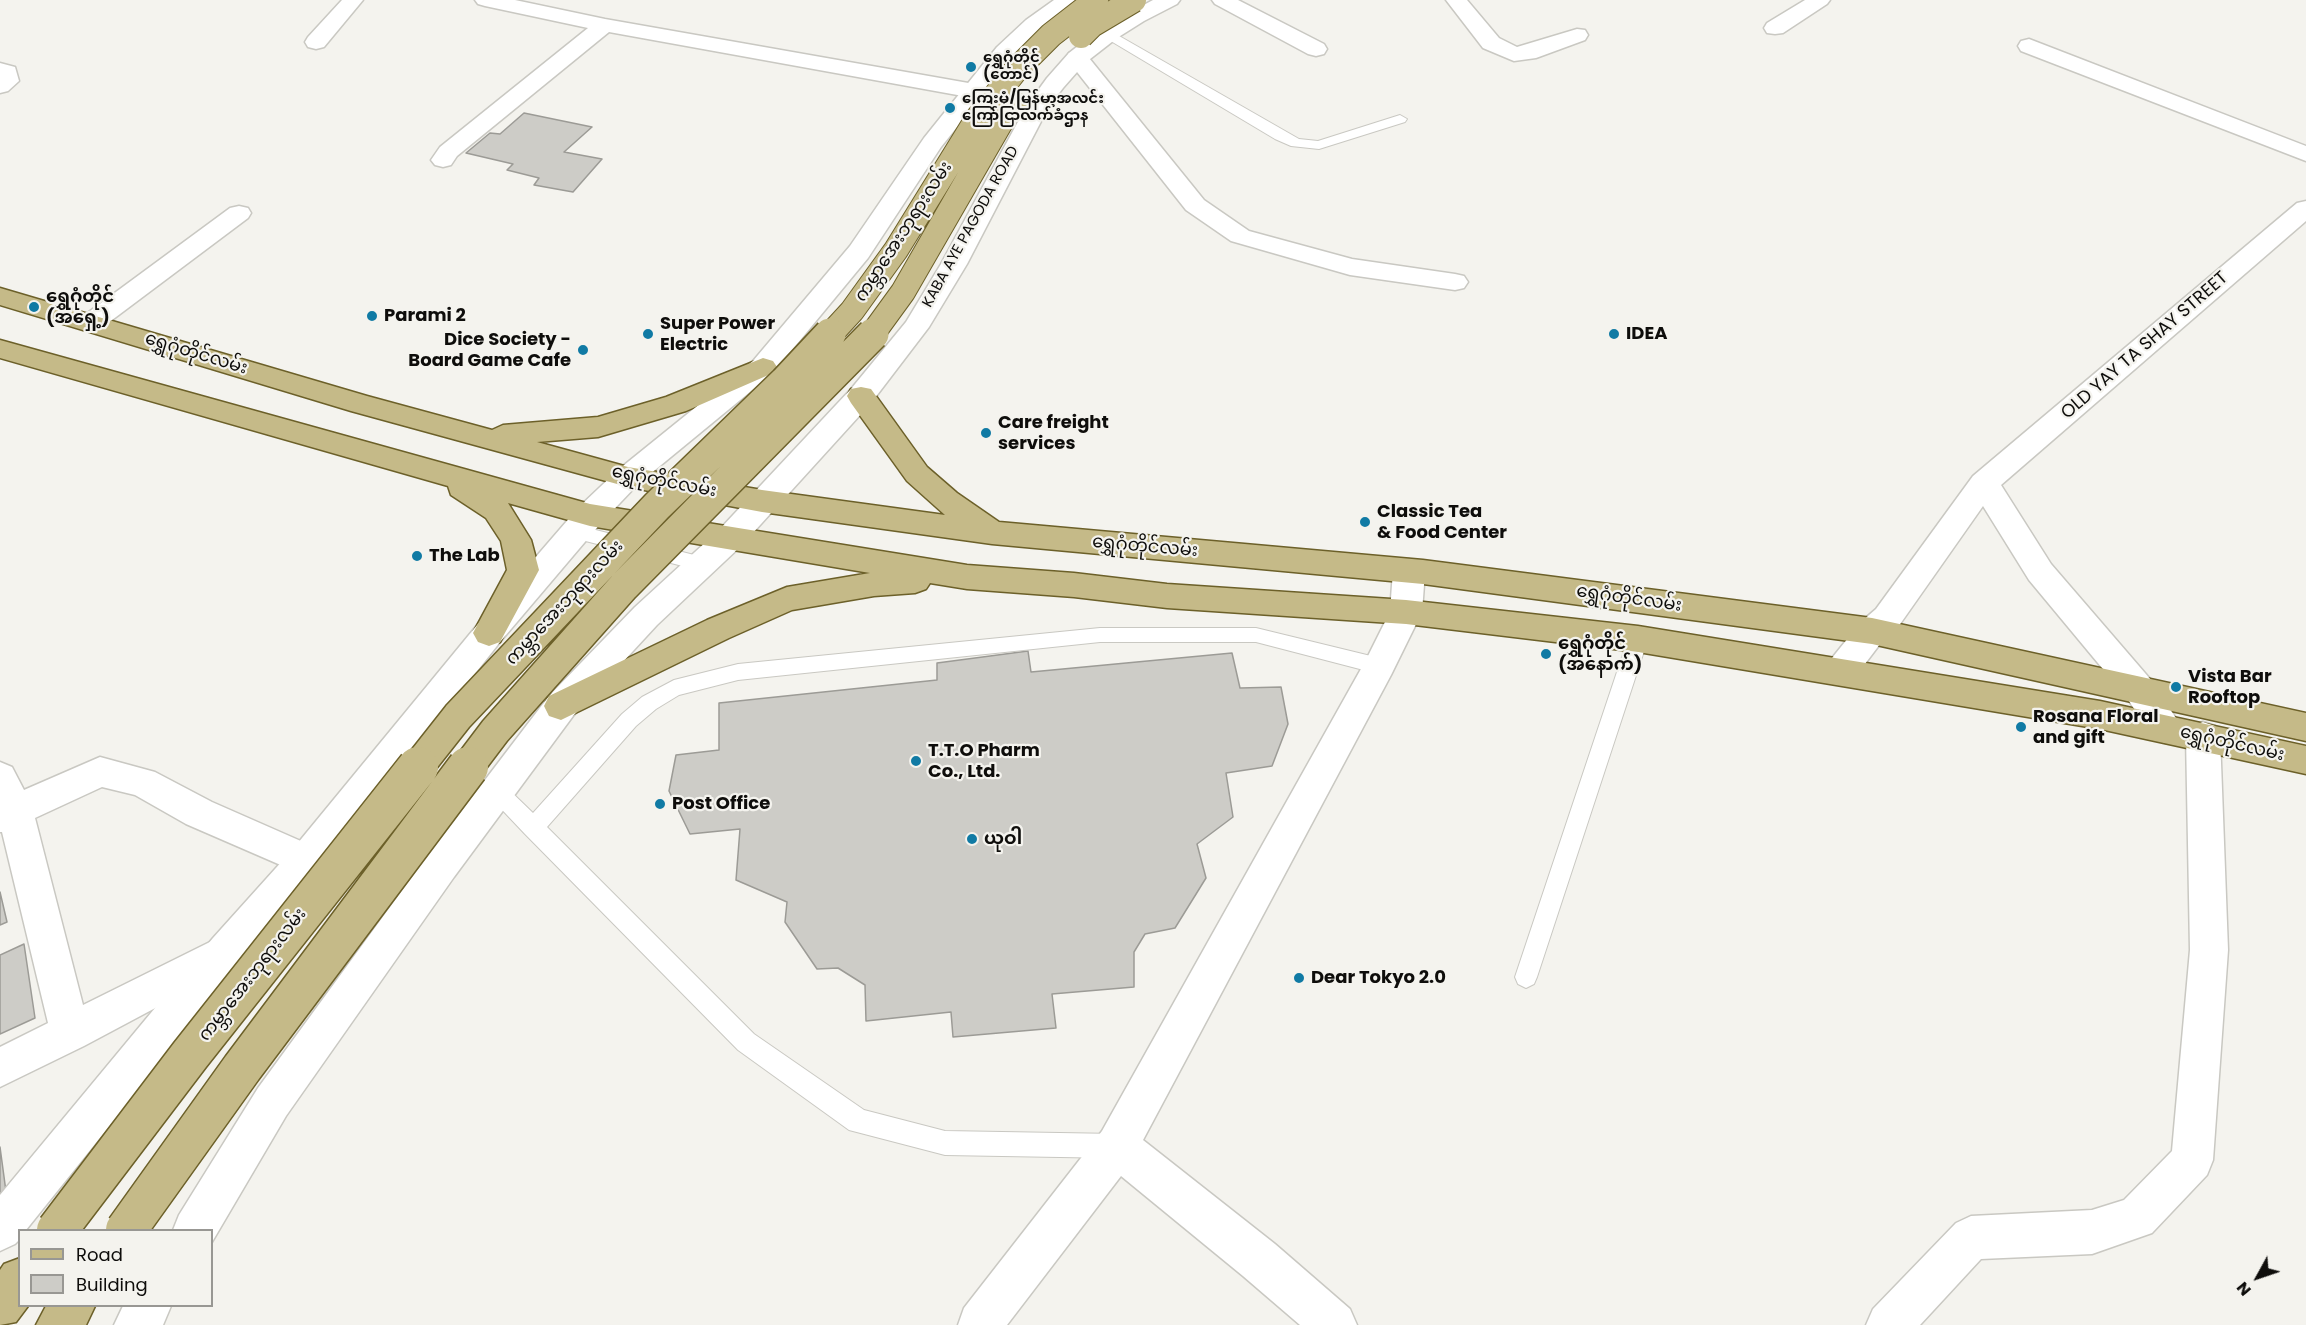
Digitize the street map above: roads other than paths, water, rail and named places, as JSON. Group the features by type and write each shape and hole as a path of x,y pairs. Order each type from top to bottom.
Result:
{"main road":[{"name":"ကမ္ဘာအေးဘုရားလမ်း","path":"58,1229 190,1055 458,716 649,513 785,382 852,311 896,250 977,119 1015,71 1051,35 1096,0"},
{"name":"ကမ္ဘာအေးဘုရားလမ်း","path":"127,1229 242,1068 495,730 624,586 875,332 903,292 1005,115 1039,76 1092,25 1134,0"},
{"name":"ရွှေဂုံတိုင်လမ်း","path":"0,296 361,404 628,477 762,501 992,533 1409,571 1872,631 2306,727"},
{"name":"ရွှေဂုံတိုင်လမ်း","path":"0,348 440,473 583,523 730,538 967,577 1074,585 1167,596 1406,612 1638,639 2100,715 2306,760"},
{"path":"479,436 598,427 676,404 763,367"},
{"path":"861,396 917,474 946,501 992,533"},
{"path":"440,473 497,510 516,540 523,570 489,633"},
{"path":"561,706 718,629 787,599 874,584 967,577"},
{"path":"0,1306 18,1283"},
{"path":"59,1325 72,1307"}],"street":[{"path":"316,42 353,0"},
{"path":"485,0 605,25 974,91 1036,107"},
{"name":"KABA AYE PAGODA ROAD","path":"861,396 916,327 954,264 1036,107 1077,58 1109,33 1136,16 1170,0"},
{"path":"1222,0 1316,49"},
{"path":"1456,0 1491,43 1514,54 1528,53 1577,36"},
{"path":"1775,28 1820,0"},
{"path":"0,1229 227,951 306,860 489,633 583,523 628,477 763,367 859,252 932,143 1005,52 1034,25 1062,4"},
{"path":"443,160 448,152 605,25"},
{"path":"2029,46 2306,154"},
{"path":"1077,58 1195,205 1240,236 1350,267 1455,282"},
{"path":"0,70 7,72 8,81 0,86"},
{"name":"OLD YAY TA SHAY STREET","path":"1840,672 1872,631 1887,618 1984,483 2306,208"},
{"path":"92,323 239,213"},
{"path":"195,1229 272,1102 496,790 561,706 646,616 730,538 861,396"},
{"path":"1888,1325 1971,1238 2092,1232 2137,1218 2192,1161 2209,950 2184,733 2139,689 2040,572 1984,483"},
{"path":"980,1324 1117,1146 1379,666 1406,612 1409,571"},
{"path":"7,813 100,772 143,782 198,813 306,860"},
{"path":"0,777 7,813 70,1033"},
{"path":"0,1068 227,951"},
{"path":"1117,1146 1259,1260 1334,1325"},
{"path":"137,1325 148,1307"}],"lane":[{"path":"1062,4 1280,136 1296,142 1319,145 1400,119"},
{"path":"583,523 702,564"},
{"path":"533,828 629,720 650,703 675,688 738,672 1100,635 1256,635 1379,666"},
{"path":"1526,977 1638,639"},
{"path":"496,790 746,1042 858,1121 945,1143 1117,1146"}],"place":[{"name":"ရွှေဂုံတိုင် (တောင်)","path":"971,67"},
{"name":"‌ကြေးမုံ/မြန်မာ့အလင်း ကြော်ငြာလက်ခံဌာန","path":"950,108"},
{"name":"ရွှေဂုံတိုင် (အရှေ့)","path":"34,307"},
{"name":"Parami 2","path":"372,316"},
{"name":"Super Power Electric","path":"648,334"},
{"name":"IDEA","path":"1614,334"},
{"name":"Dice Society - Board Game Cafe","path":"583,350"},
{"name":"Care freight services","path":"986,433"},
{"name":"Classic Tea & Food Center","path":"1365,522"},
{"name":"The Lab","path":"417,556"},
{"name":"ရွှေဂုံတိုင် (အနောက်)","path":"1546,654"},
{"name":"Vista Bar Rooftop","path":"2176,687"},
{"name":"Rosana Floral and gift","path":"2021,727"},
{"name":"T.T.O Pharm Co., Ltd.","path":"916,761"},
{"name":"Post Office","path":"660,804"},
{"name":"ယုဝါ","path":"972,839"},
{"name":"Dear Tokyo 2.0","path":"1299,978"}]}
